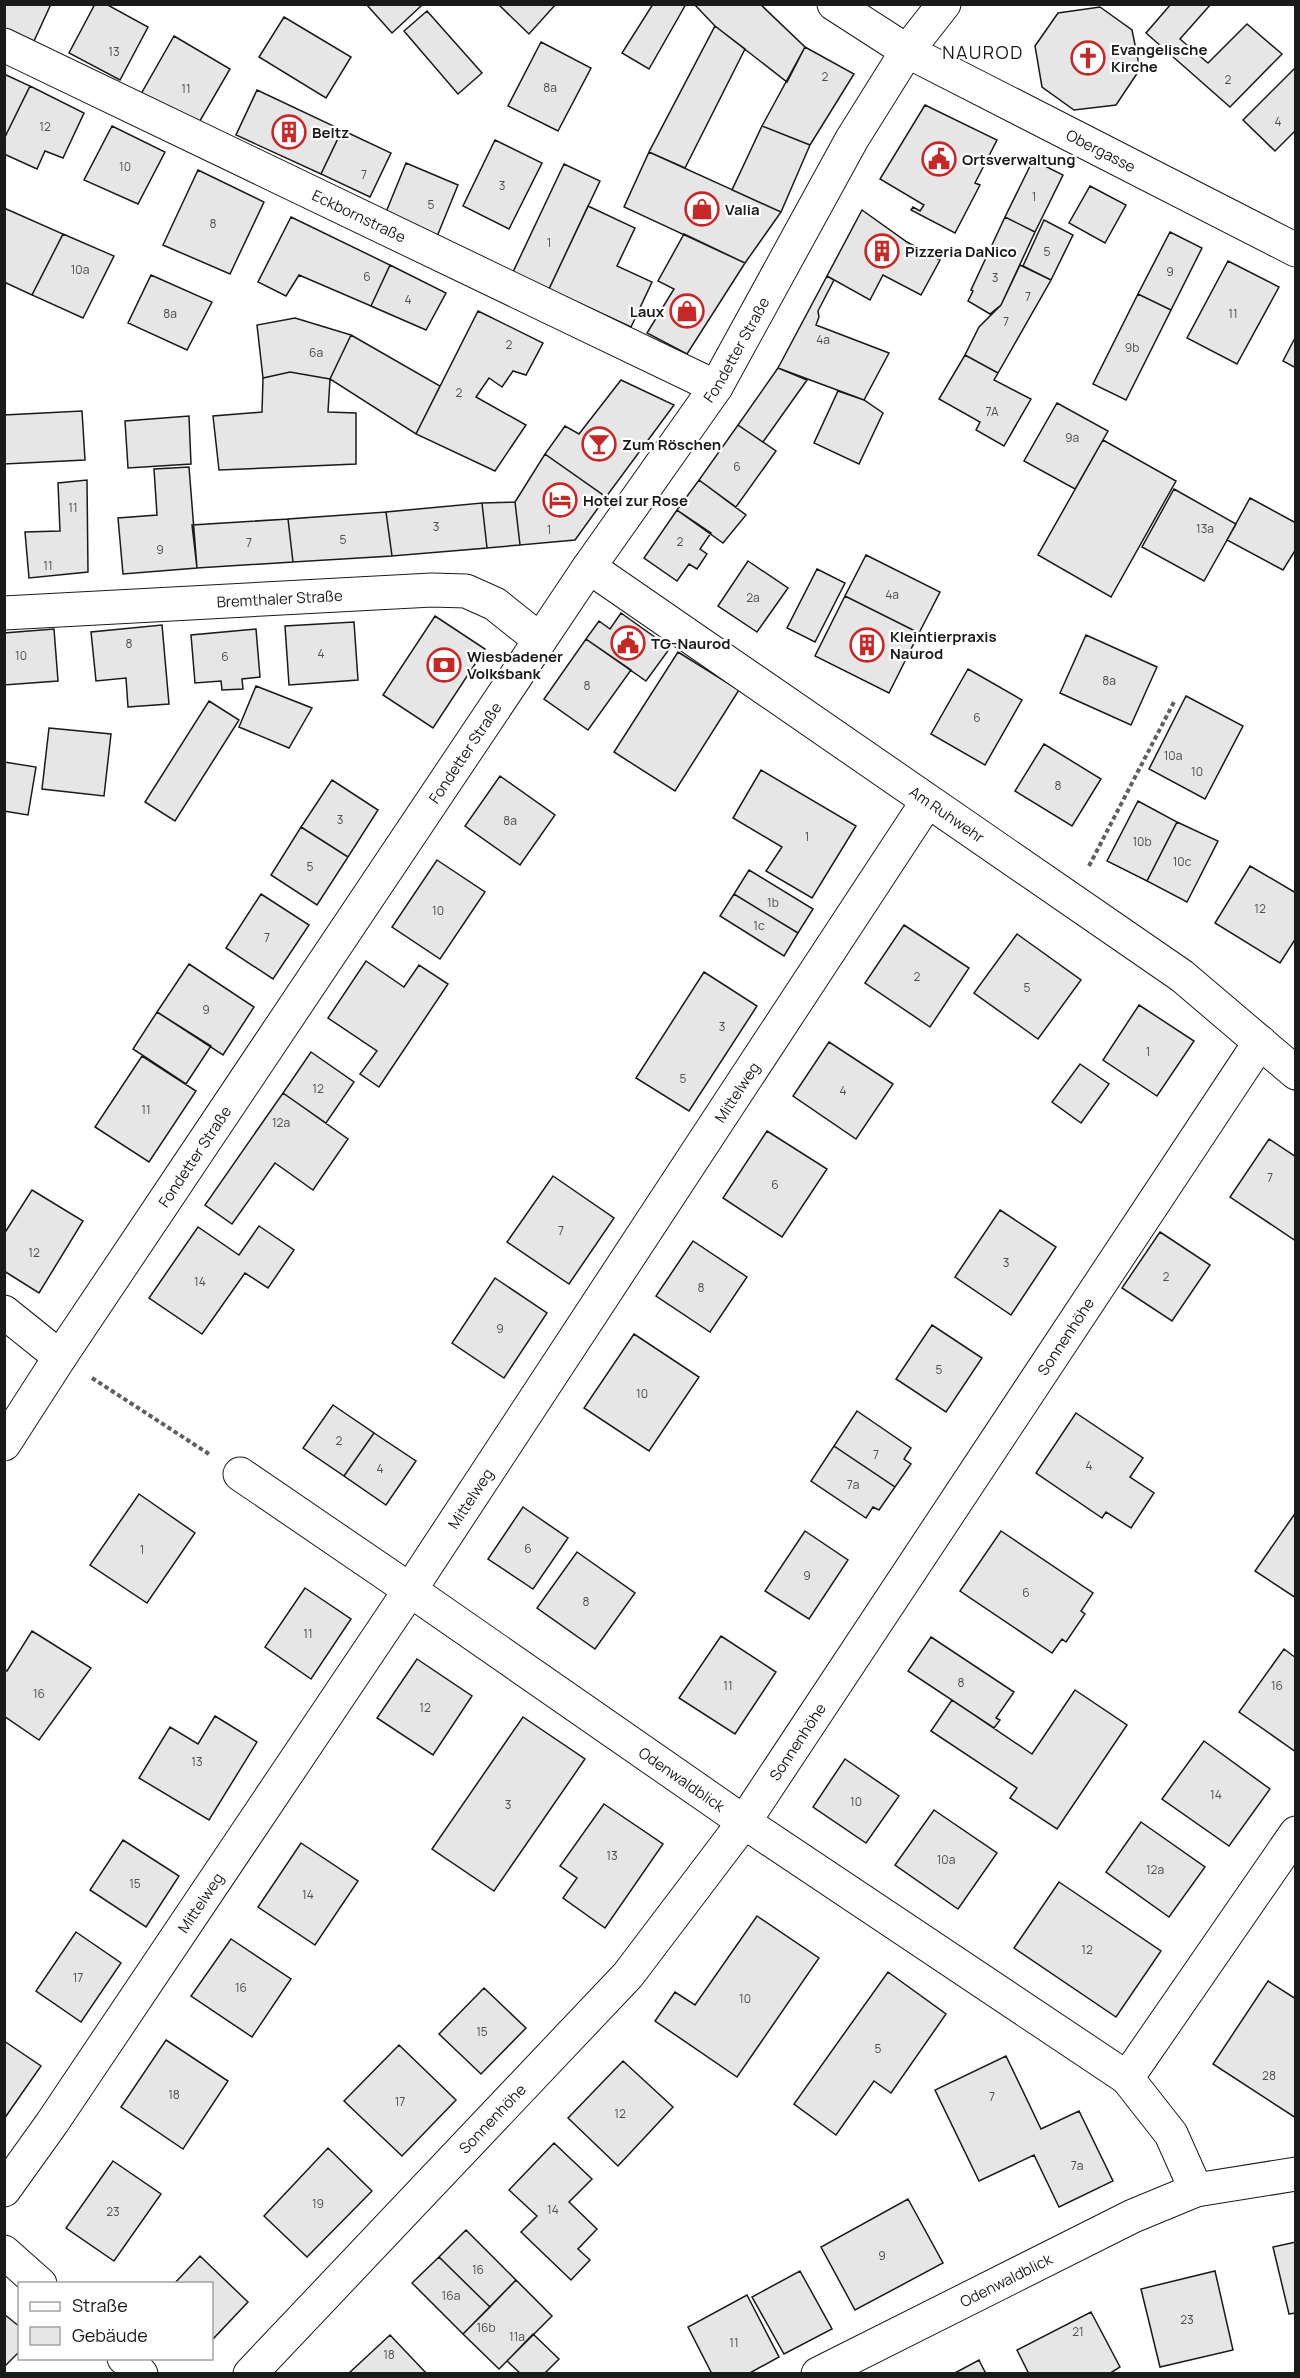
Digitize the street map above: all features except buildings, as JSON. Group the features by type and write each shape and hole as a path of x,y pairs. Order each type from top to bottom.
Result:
{"street":[{"name":"Obergasse","path":"834,4 907,51 1296,250"},
{"name":"Fondetter Straße","path":"4,1444 589,567 716,387 852,139 907,51 944,4"},
{"name":"Eckbornstraße","path":"4,45 716,387"},
{"name":"Am Ruhwehr","path":"589,567 1182,976 1296,1073"},
{"name":"Bremthaler Straße","path":"4,613 432,590 466,591 495,604 540,640"},
{"name":"Mittelweg","path":"4,2190 52,2123 410,1590 927,802"},
{"name":"Sonnenhöhe","path":"250,2373 628,1975 744,1821 1260,1042"},
{"path":"4,1312 60,1357"},
{"name":"Odenwaldblick","path":"240,1474 744,1821 1127,2078 1171,2134 1196,2190"},
{"path":"1127,2078 1296,1833"},
{"name":"Odenwaldblick","path":"818,2373 1133,2216 1196,2190 1296,2174"},
{"path":"4,2252 39,2282"},
{"path":"126,2360 141,2373"}],"path":[{"path":"1072,899 1175,699"},
{"path":"60,1357 240,1474"}],"place":[{"name":"Evangelische Kirche","path":"1088,58"},
{"name":"Beltz","path":"289,132"},
{"name":"Ortsverwaltung","path":"939,159"},
{"name":"Valia","path":"702,209"},
{"name":"Pizzeria DaNico","path":"882,251"},
{"name":"Laux","path":"687,311"},
{"name":"Zum Röschen","path":"599,444"},
{"name":"Hotel zur Rose","path":"560,500"},
{"name":"TG-Naurod","path":"628,643"},
{"name":"Kleintierpraxis Naurod","path":"867,645"},
{"name":"Wiesbadener Volksbank","path":"444,665"}],"district":[{"name":"NAUROD","path":"983,52"}]}
